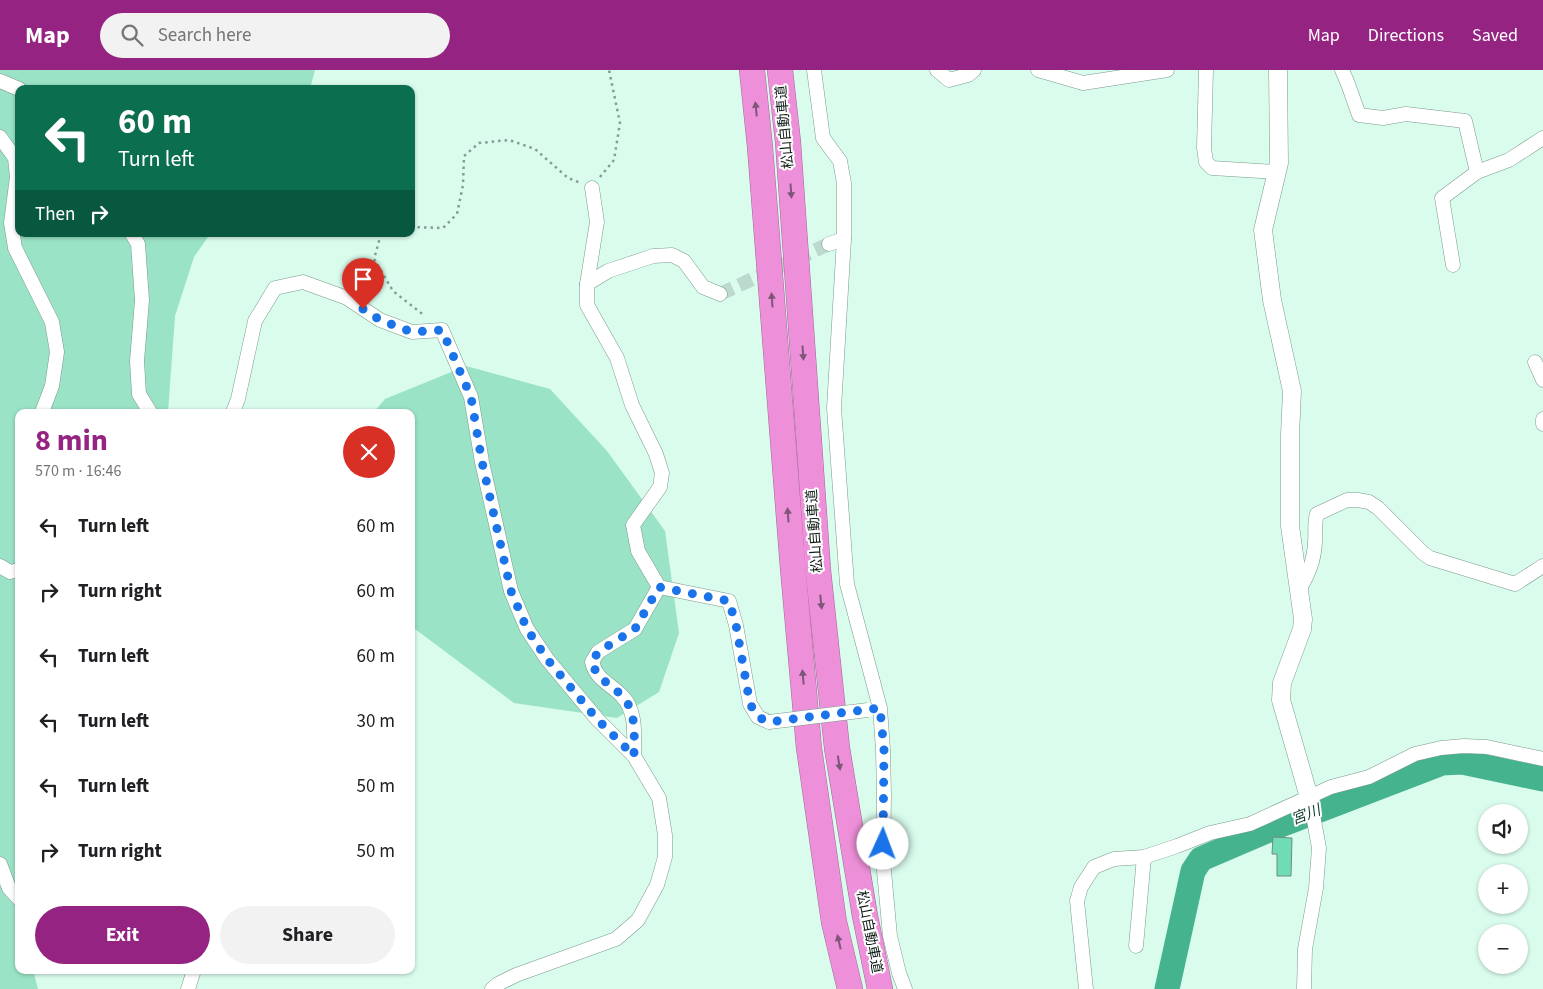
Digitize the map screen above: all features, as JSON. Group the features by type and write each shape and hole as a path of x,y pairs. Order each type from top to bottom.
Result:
{"highway":[{"name":"松山自動車道","path":"752,70 760,147 809,748 834,922 850,989"},
{"name":"松山自動車道","path":"780,70 788,142 818,570 837,748 865,916 880,989"}],"street":[{"path":"814,70 823,138 840,161 844,183 844,239 834,408 847,584 874,709 884,778 883,860 890,936 905,989"},
{"path":"937,70 949,80 968,75 974,70"},
{"path":"1038,70 1083,83 1167,70"},
{"path":"1206,70 1204,148 1206,162 1212,168 1277,172"},
{"path":"1278,70 1279,163 1263,230 1272,300 1292,391 1290,526 1303,619 1302,629 1282,683 1281,700 1311,807 1319,848 1316,888 1305,948 1304,989"},
{"path":"1342,70 1359,115 1383,118 1406,114 1465,121 1477,172"},
{"path":"0,81 15,87"},
{"path":"0,137 15,158"},
{"path":"1453,265 1442,198 1477,172 1509,160 1543,138"},
{"path":"592,188 597,222 587,284 587,305 617,358 632,405 656,454 662,474 660,487 634,525 638,551 659,587 729,601 736,625 750,704 758,717 769,722 874,709"},
{"path":"15,192 11,223 15,248 52,322 57,352 52,386 43,409"},
{"path":"134,237 138,244 142,280 137,361 140,394 148,409"},
{"path":"829,244 844,239"},
{"path":"587,284 608,271 653,256 672,255 684,261 703,287 720,294"},
{"path":"234,409 255,321 275,288 303,282 346,298 380,320 412,332 442,330 471,397 482,462 511,591 527,629 547,659 597,719 634,756 659,798 665,834 665,857 657,885 638,920 616,939 516,975 492,989"},
{"path":"1535,362 1543,380"},
{"path":"1543,419 1543,424"},
{"path":"1299,590 1311,571 1317,514 1347,500 1369,502 1378,508 1430,558 1515,584 1543,566"},
{"path":"0,566 10,572 15,571"},
{"path":"634,756 633,716 624,697 595,673 592,662 598,652 635,629 659,587"},
{"path":"1086,989 1077,901 1081,887 1094,868 1114,859 1144,857 1210,833 1311,807 1331,788 1369,777 1415,754 1441,748 1464,746 1487,747 1543,759"},
{"path":"1136,946 1144,857"},
{"path":"0,864 9,888 15,895"},
{"path":"188,989 193,974"}],"path":[{"path":"415,227 443,228 457,214 463,185 464,156 479,143 509,140 535,148 568,178 592,188 614,160 620,123 609,70"},
{"path":"380,237 374,259 393,291 442,330"}],"green space":[{"path":"0,70 315,70 311,85 15,85 15,237 208,237 194,257 175,316 168,409 15,409 15,974 34,974 38,989 0,989"},
{"path":"466,366 550,389 607,451 665,531 679,633 659,692 617,718 514,703 415,629 415,409 377,409 385,399"}],"building":[{"path":"1273,837 1292,838 1291,876 1277,876 1277,854 1272,854"}],"waterway":[{"name":"宮川","path":"1167,989 1193,871 1201,859 1283,824 1442,763 1462,762 1543,779"}],"tunnel":[{"path":"720,294 829,244"}],"route":[{"path":"363,309 380,320 412,332 442,330 471,397 482,462 511,591 527,629 547,659 597,719 634,756 633,716 624,697 595,673 592,662 598,652 635,629 659,587 729,601 736,625 750,704 758,717 769,722 880,708 884,750 883,844"}]}
